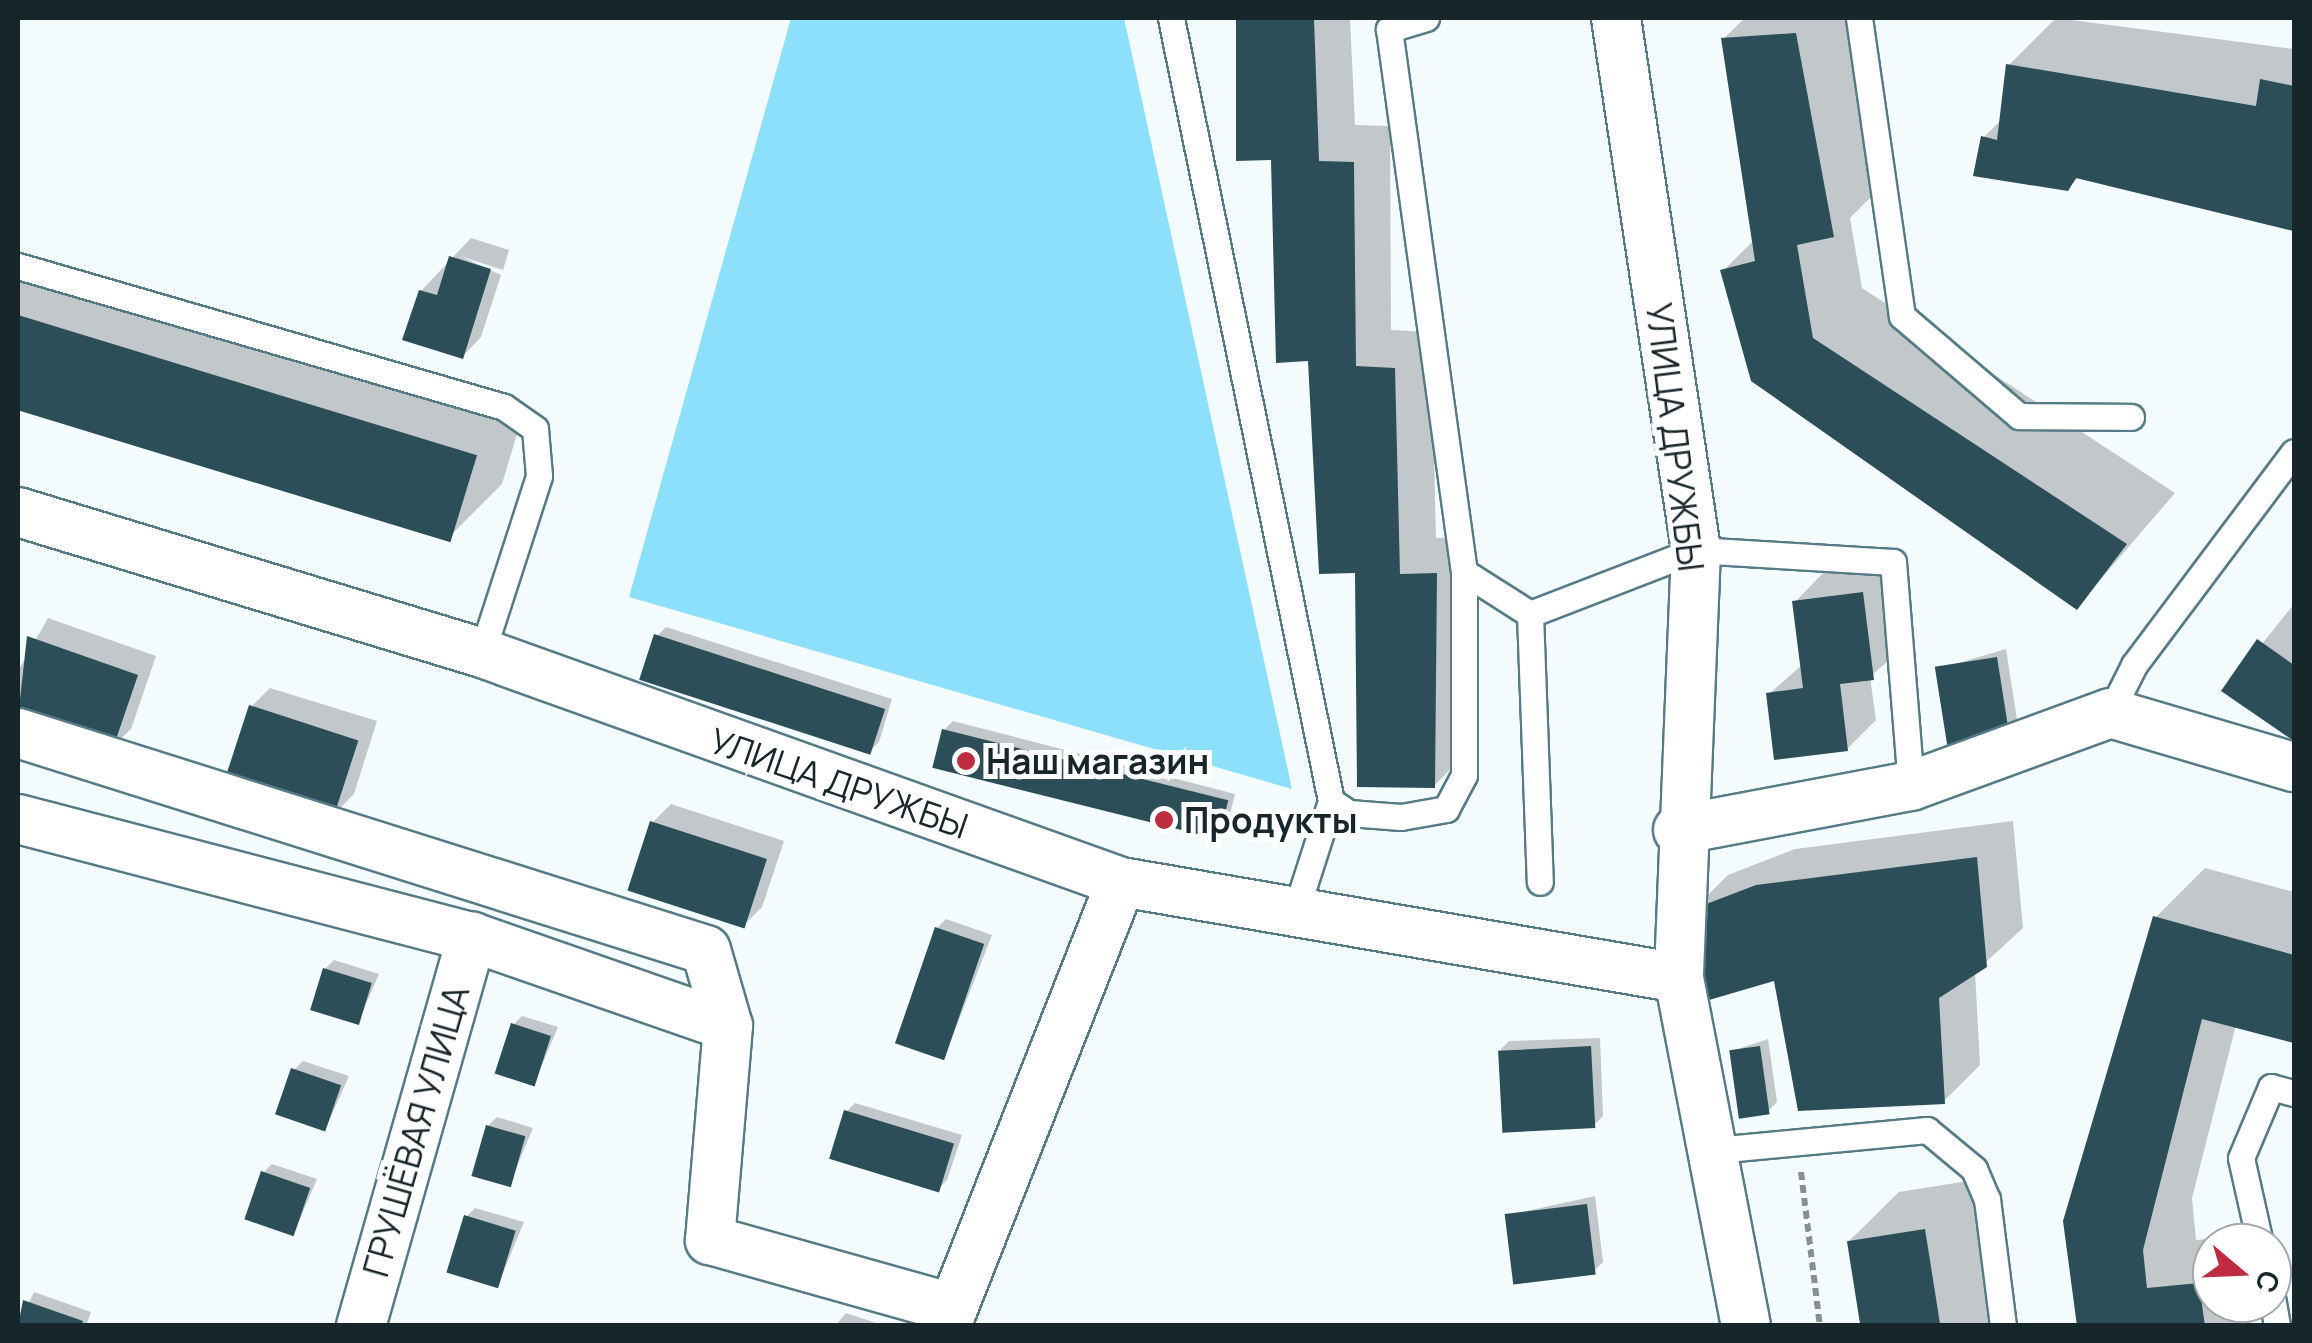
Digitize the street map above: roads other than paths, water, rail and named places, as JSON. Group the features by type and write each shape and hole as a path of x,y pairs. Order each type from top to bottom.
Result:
{"street":[{"name":"УЛИЦА ДРУЖБЫ","path":"1616,18 1696,550 1678,830 1679,978 1746,1326"},
{"name":"УЛИЦА ДРУЖБЫ","path":"18,512 482,654 1121,882 1679,978"},
{"path":"1678,830 1911,786 2110,713 2294,766"},
{"path":"18,733 706,950 728,1026 710,1240 949,1317 1121,882"},
{"path":"18,819 472,937 728,1026"},
{"name":"ГРУШЁВАЯ УЛИЦА","path":"361,1326 472,937"}],"lane":[{"path":"1171,18 1331,801 1296,910"},
{"path":"1331,801 1350,813 1402,817 1446,809 1464,776 1464,572 1389,30 1426,18"},
{"path":"1859,18 1902,316 2019,416 2131,417"},
{"path":"18,266 504,407 535,429 539,476 482,654"},
{"path":"2110,713 2134,666 2294,452"},
{"path":"1530,614 1696,550 1893,562 1911,786"},
{"path":"1464,572 1530,614"},
{"path":"1530,614 1540,882"},
{"path":"2256,1223 2241,1158 2271,1087 2294,1093"},
{"path":"1715,1150 1927,1130 1974,1170 1987,1198 2003,1326"}],"place":[{"name":"Наш магазин","path":"966,761"},
{"name":"Продукты","path":"1164,820"}]}
